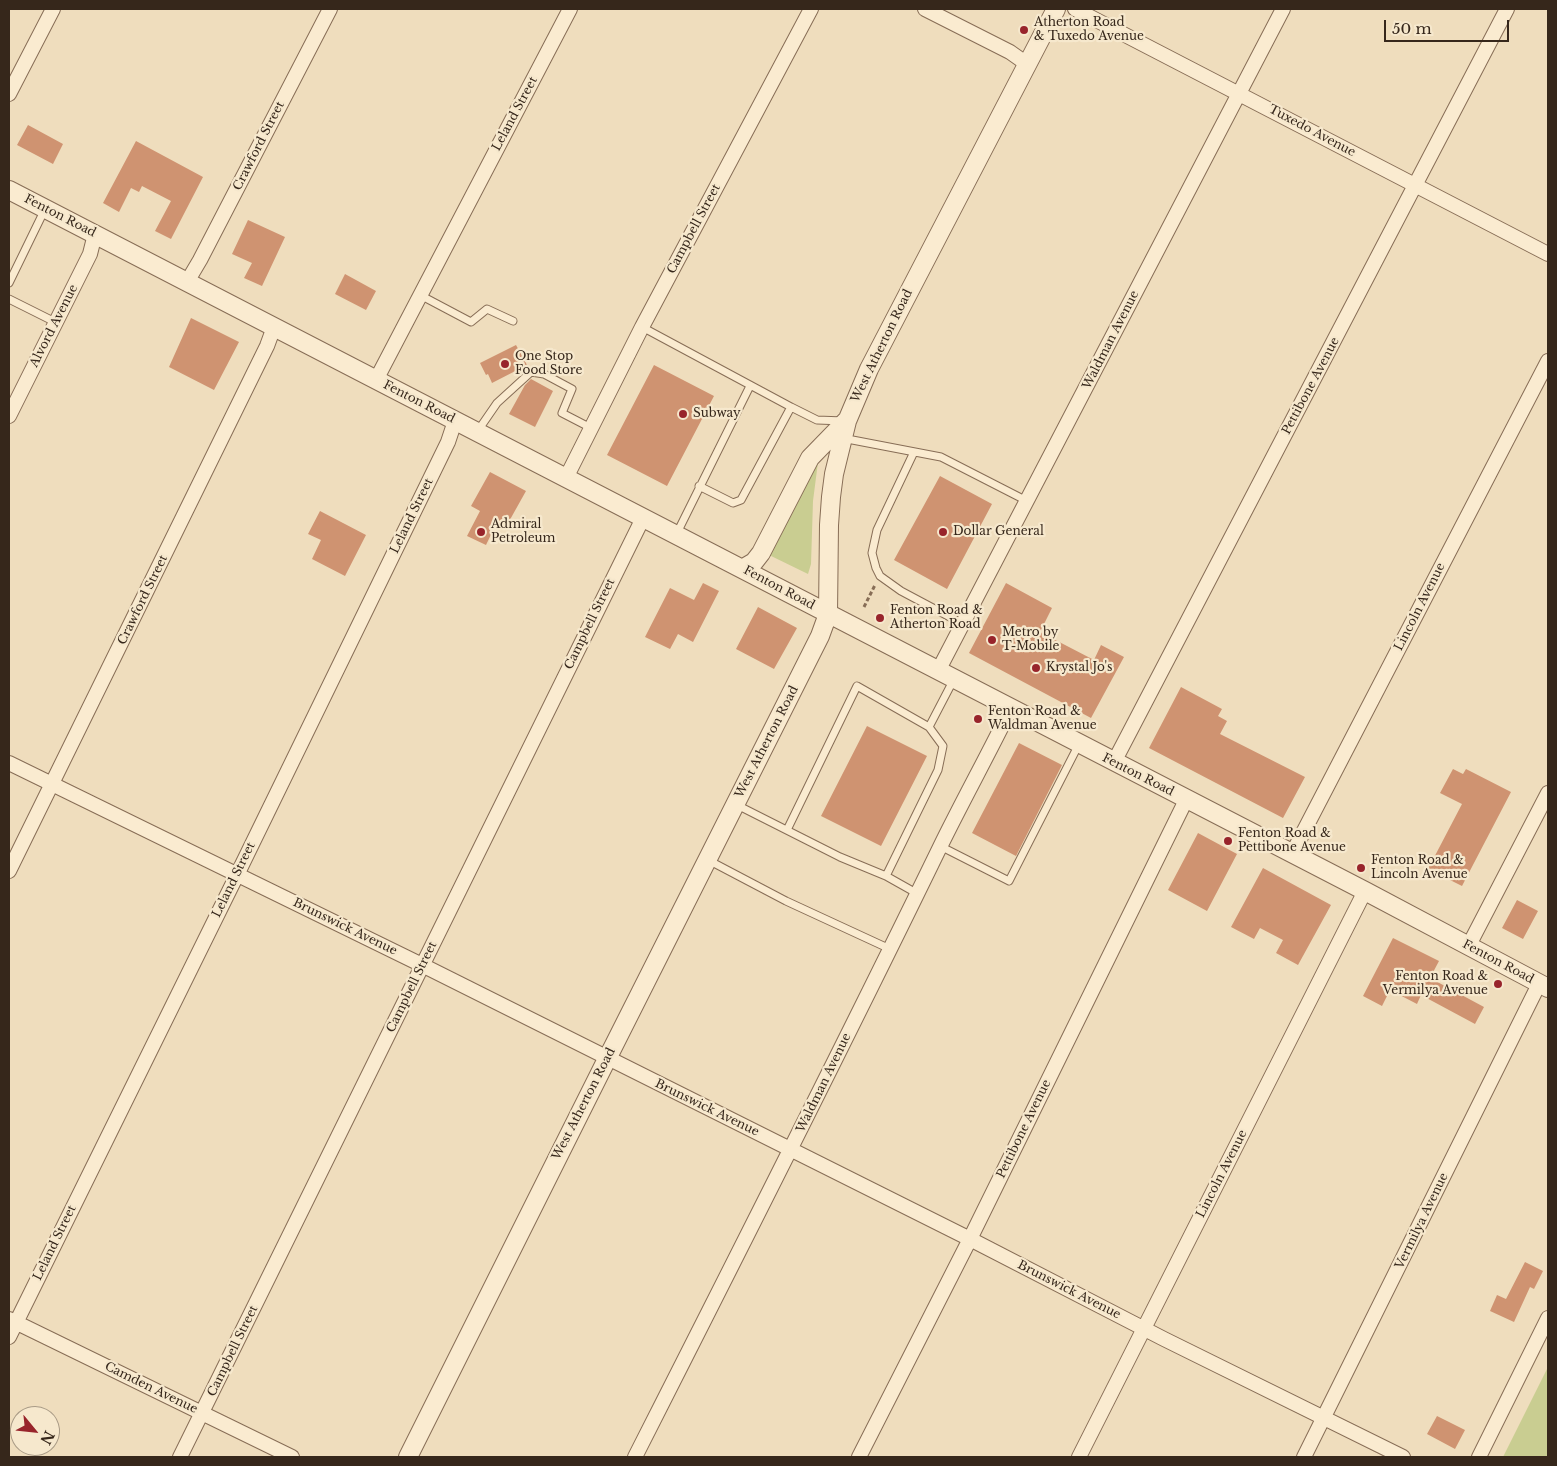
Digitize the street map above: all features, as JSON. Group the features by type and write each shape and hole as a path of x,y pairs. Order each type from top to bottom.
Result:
{"street":[{"path":"9,94 53,9"},
{"name":"Crawford Street","path":"187,282 330,9"},
{"name":"Leland Street","path":"376,380 570,9"},
{"name":"Campbell Street","path":"566,478 642,327 811,9"},
{"path":"925,9 1010,52 1027,64"},
{"name":"West Atherton Road","path":"408,1457 820,636 828,614 830,497 844,429 869,369 1056,9"},
{"name":"Tuxedo Avenue","path":"1075,9 1548,254"},
{"name":"Waldman Avenue","path":"946,675 962,624 1282,9"},
{"name":"Pettibone Avenue","path":"1114,762 1507,9"},
{"name":"Fenton Road","path":"9,190 1365,891 1544,986"},
{"name":"Alvord Avenue","path":"9,416 90,254 95,234"},
{"name":"Crawford Street","path":"9,871 263,355 274,327"},
{"name":"Lincoln Avenue","path":"1292,854 1548,361"},
{"name":"Leland Street","path":"9,1337 12,1321 237,874 448,442 455,421"},
{"path":"742,569 754,562 761,553 810,458 844,429"},
{"name":"Campbell Street","path":"180,1457 203,1414 643,518"},
{"name":"Waldman Avenue","path":"635,1457 791,1150 940,846 1011,708"},
{"name":"Brunswick Avenue","path":"9,763 422,965 970,1239 1144,1329 1403,1457"},
{"path":"1468,947 1548,793"},
{"name":"Pettibone Avenue","path":"859,1457 970,1239 1186,800"},
{"name":"Lincoln Avenue","path":"1080,1457 1365,891"},
{"name":"Vermilya Avenue","path":"1304,1457 1544,986"},
{"path":"1479,1457 1548,1318"},
{"name":"Camden Avenue","path":"12,1321 292,1457"}],"lane":[{"path":"9,283 45,209"},
{"path":"420,295 471,322 487,309 513,321"},
{"path":"9,300 55,322"},
{"path":"642,327 791,408 818,420 914,452 941,457 1027,501"},
{"path":"477,432 497,403 531,372 544,374 572,389 562,413 591,428"},
{"path":"676,535 750,386"},
{"path":"699,486 733,503 741,500 791,408"},
{"path":"914,452 877,530 872,553 876,568 880,576 901,591 962,624"},
{"path":"929,727 946,675"},
{"path":"787,830 857,686 929,727 943,746 938,770 886,876"},
{"path":"940,846 1009,881 1079,744"},
{"path":"735,804 840,857 886,876 918,894"},
{"path":"707,860 786,901 890,948"}],"path":[{"path":"864,607 880,576"}],"green space":[{"path":"818,462 813,501 811,564 808,574 767,554"},
{"path":"1548,1367 1548,1457 1503,1457"}],"building":[{"path":"28,125 63,144 53,164 17,145"},
{"path":"136,141 203,177 171,239 155,231 171,201 142,186 139,192 131,188 119,212 103,203"},
{"path":"248,220 285,237 262,286 244,278 252,263 232,254"},
{"path":"345,274 376,291 366,310 335,294"},
{"path":"191,318 239,342 214,390 169,367"},
{"path":"516,345 527,365 492,383 480,363"},
{"path":"654,365 714,396 667,486 607,455"},
{"path":"531,379 553,391 535,427 509,414 525,385"},
{"path":"490,472 526,491 507,525 498,520 486,545 467,536 480,511 471,506"},
{"name":"Dollar General","path":"940,476 992,504 947,589 894,560"},
{"path":"320,511 366,535 345,576 312,559 321,540 308,534"},
{"path":"703,583 719,591 693,642 678,634 670,649 645,637 670,588 694,600"},
{"path":"1006,583 1052,608 1040,632 1094,660 1101,645 1124,657 1091,718 969,653"},
{"path":"758,607 797,628 774,669 736,649"},
{"path":"1181,687 1222,709 1218,716 1227,721 1220,734 1305,777 1283,818 1149,748"},
{"path":"867,726 927,756 881,846 821,816"},
{"path":"1019,743 1062,765 1016,856 972,833"},
{"path":"1453,769 1463,774 1466,769 1511,792 1462,886 1428,869 1462,804 1440,793"},
{"path":"1198,833 1237,854 1207,911 1168,890"},
{"path":"1263,868 1331,905 1298,965 1276,953 1283,940 1260,928 1254,939 1231,927"},
{"path":"1517,900 1538,911 1523,939 1502,928"},
{"path":"1393,938 1439,961 1430,978 1484,1007 1475,1024 1421,995 1417,1004 1390,990 1382,1006 1363,996"},
{"path":"1525,1262 1543,1271 1534,1289 1530,1287 1514,1322 1490,1311 1497,1295 1506,1299"},
{"path":"1437,1416 1465,1430 1455,1449 1427,1434"}],"place":[{"name":"Atherton Road & Tuxedo Avenue","path":"1024,30"},
{"name":"One Stop Food Store","path":"505,364"},
{"name":"Subway","path":"683,414"},
{"name":"Admiral Petroleum","path":"481,532"},
{"name":"Dollar General","path":"943,532"},
{"name":"Fenton Road & Atherton Road","path":"880,618"},
{"name":"Metro by T-Mobile","path":"992,640"},
{"name":"Krystal Jo's","path":"1036,668"},
{"name":"Fenton Road & Waldman Avenue","path":"978,719"},
{"name":"Fenton Road & Pettibone Avenue","path":"1228,841"},
{"name":"Fenton Road & Lincoln Avenue","path":"1361,868"},
{"name":"Fenton Road & Vermilya Avenue","path":"1498,984"}]}
